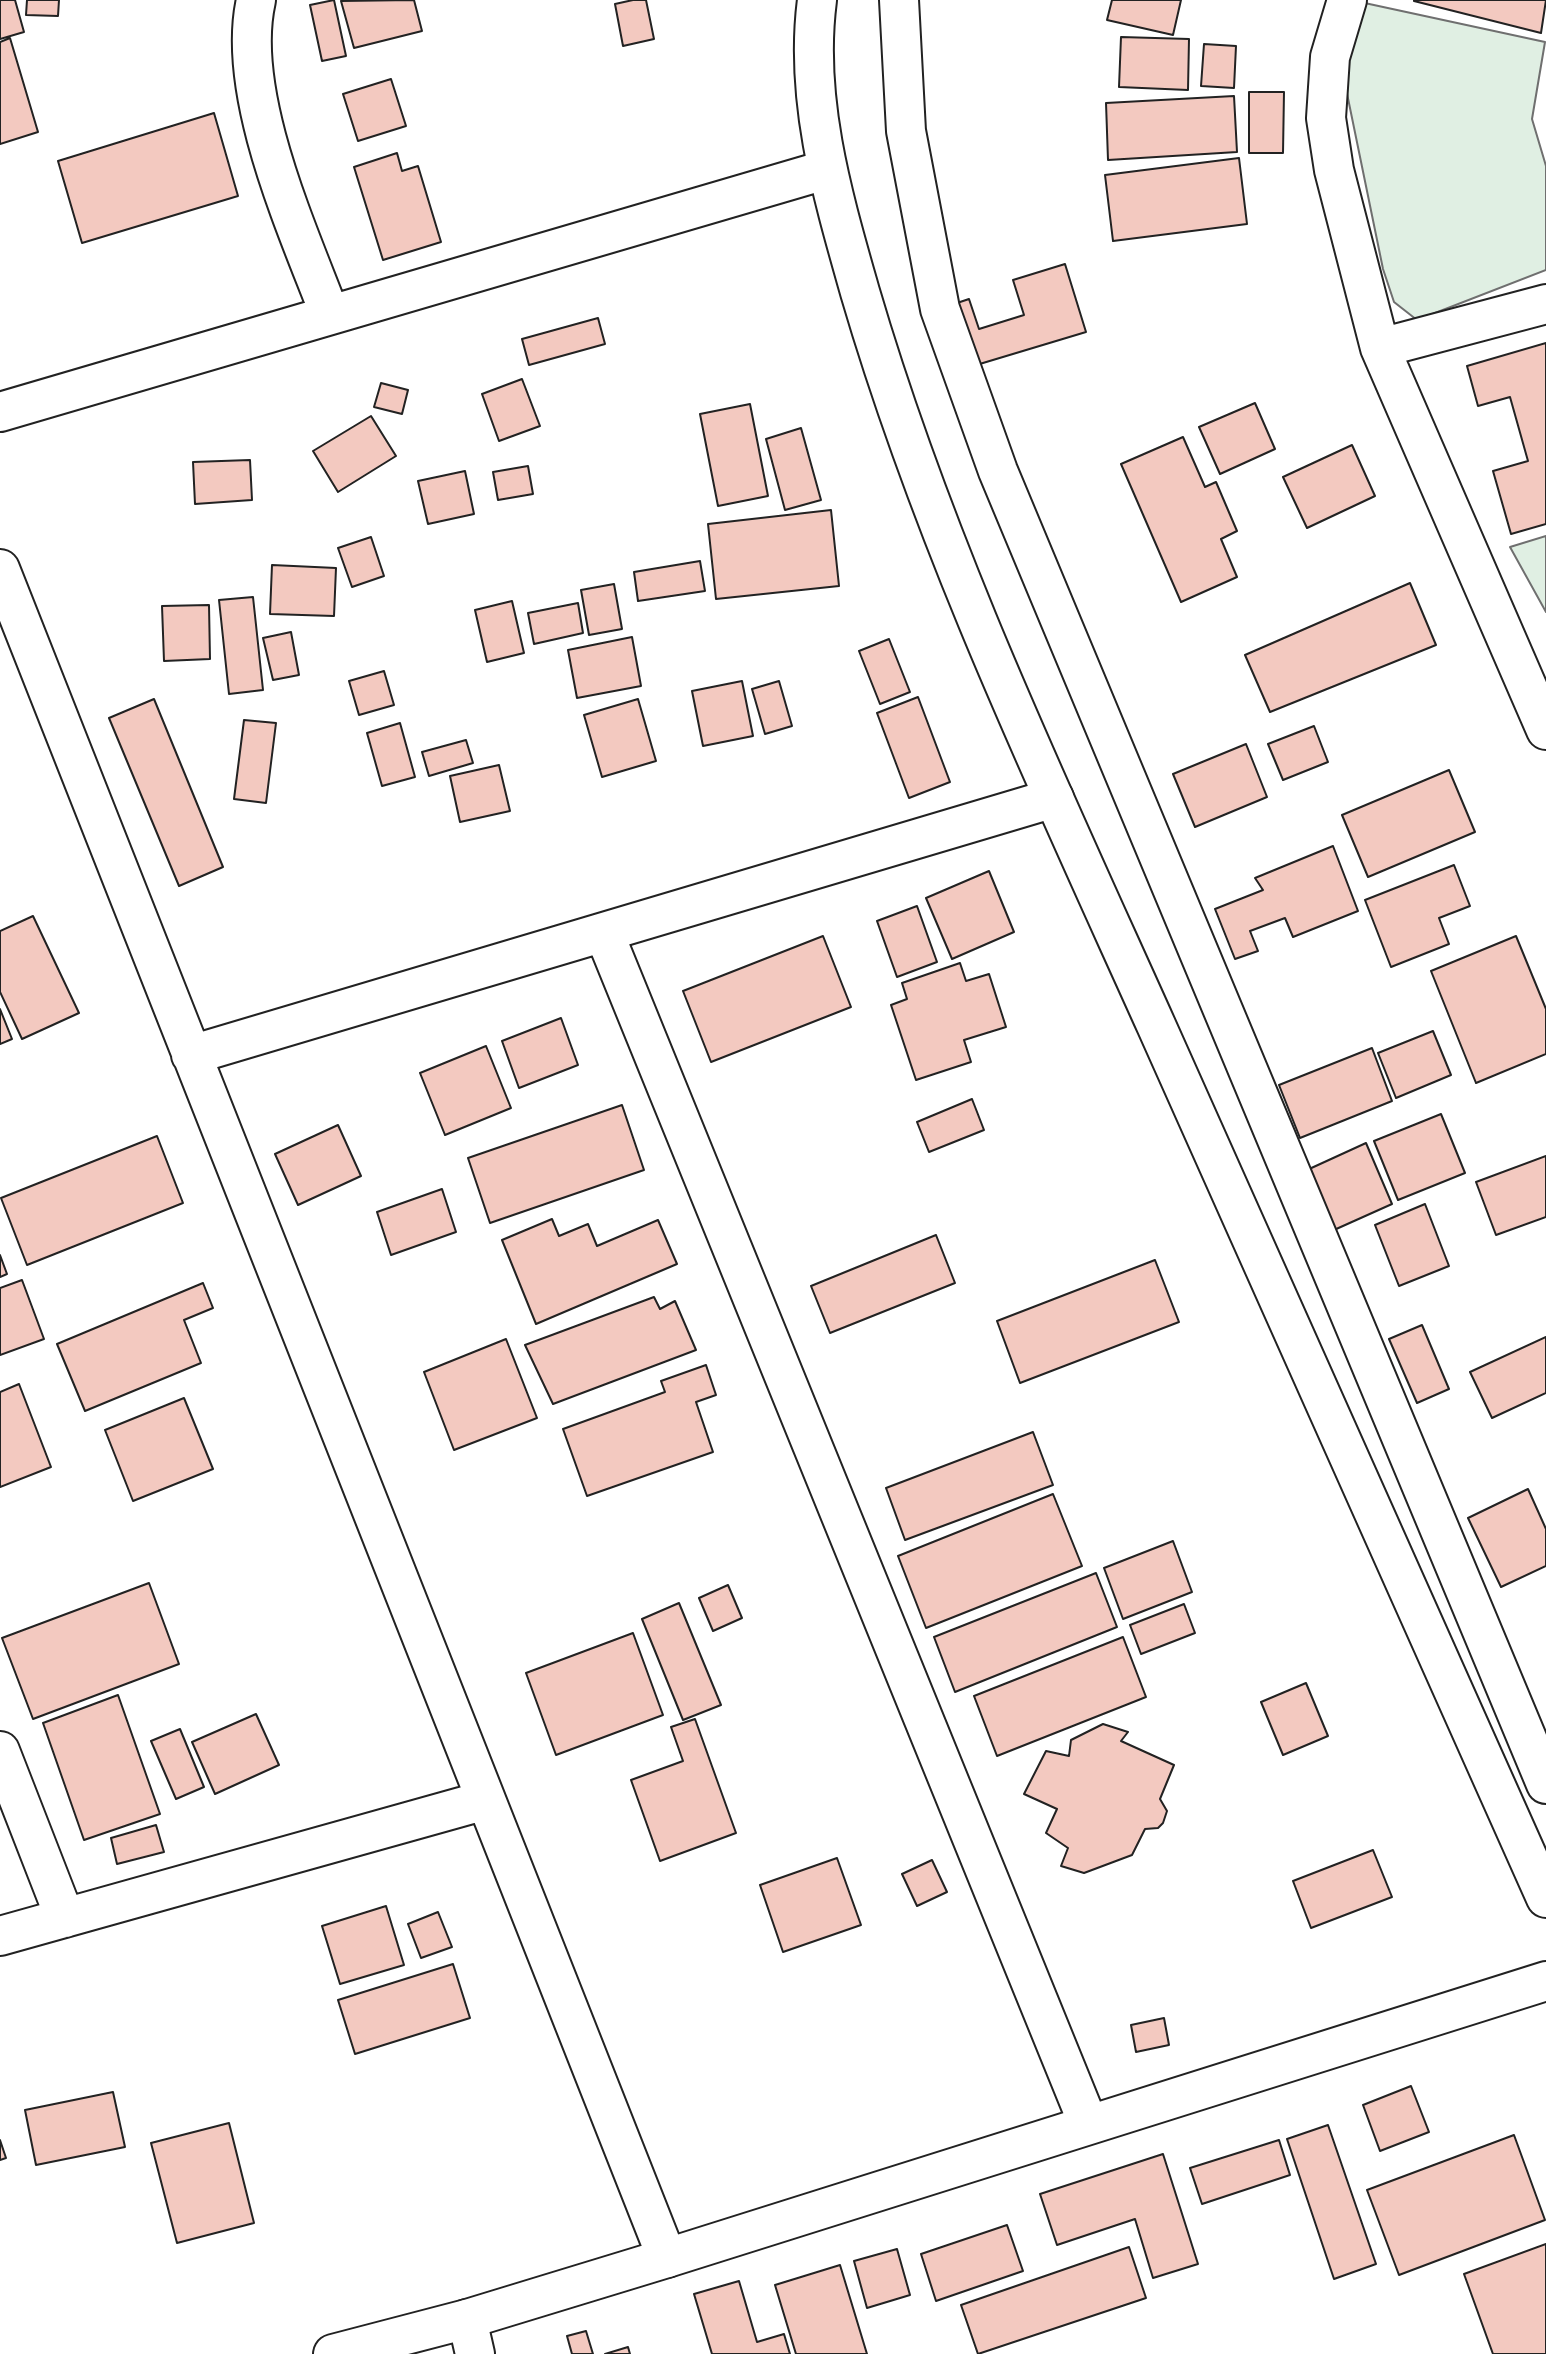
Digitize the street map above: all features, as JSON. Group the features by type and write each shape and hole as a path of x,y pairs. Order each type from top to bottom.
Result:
{"street":[{"path":"256,0 254,83 281,182 330,315"},
{"path":"817,0 811,41 825,170 876,346 930,506 1054,798 1546,1898"},
{"path":"899,0 906,131 940,309 998,471 1546,1784"},
{"path":"1347,0 1330,57 1326,118 1334,170 1380,348 1546,730"},
{"path":"0,412 825,170"},
{"path":"1380,348 1546,304"},
{"path":"0,569 667,2259"},
{"path":"191,1055 1054,798"},
{"path":"604,933 1088,2123"},
{"path":"0,1751 65,1918"},
{"path":"0,1936 486,1800"},
{"path":"333,2354 471,2336 667,2259 1088,2123 1546,1981"}],"green space":[{"path":"1360,2 1545,42 1532,119 1546,166 1546,270 1417,320 1394,302 1383,269 1343,74"},
{"path":"1546,536 1546,612 1510,547"}],"building":[{"path":"0,0 15,0 24,32 0,39"},
{"path":"27,0 59,0 58,16 26,15"},
{"path":"334,0 346,56 322,61 310,5"},
{"path":"414,0 422,31 354,48 341,1"},
{"path":"646,0 654,39 623,46 615,4"},
{"path":"1112,0 1181,0 1173,35 1107,20"},
{"path":"1414,0 1546,0 1541,33 1414,1"},
{"path":"1121,37 1189,39 1188,90 1119,87"},
{"path":"10,38 38,132 0,144 0,42"},
{"path":"1204,44 1236,46 1234,88 1201,86"},
{"path":"391,79 406,126 358,141 343,94"},
{"path":"1249,92 1284,92 1283,153 1249,153"},
{"path":"1234,96 1237,152 1108,160 1106,103"},
{"path":"214,113 238,196 82,243 58,161"},
{"path":"397,153 402,171 418,166 441,242 383,260 354,167"},
{"path":"1239,158 1247,224 1113,241 1105,175"},
{"path":"1065,264 1086,332 973,366 954,304 969,299 979,329 1024,315 1013,280"},
{"path":"598,318 605,344 529,365 522,339"},
{"path":"1546,343 1546,524 1511,534 1493,471 1528,461 1510,397 1478,406 1467,366"},
{"path":"522,379 540,426 499,441 482,394"},
{"path":"381,383 408,390 402,414 374,407"},
{"path":"1255,403 1275,449 1220,474 1199,427"},
{"path":"750,404 768,496 718,506 700,414"},
{"path":"371,416 396,456 338,492 313,451"},
{"path":"801,428 821,500 785,510 766,439"},
{"path":"1183,437 1205,487 1216,482 1237,531 1221,539 1237,577 1181,602 1121,464"},
{"path":"1352,445 1375,496 1307,528 1283,477"},
{"path":"250,460 252,500 195,504 193,462"},
{"path":"528,466 533,494 498,500 493,472"},
{"path":"465,471 474,514 428,524 418,481"},
{"path":"831,510 839,586 716,599 708,524"},
{"path":"371,537 384,576 352,587 338,548"},
{"path":"700,561 705,591 638,601 634,572"},
{"path":"272,565 336,568 334,616 270,614"},
{"path":"1410,583 1436,645 1270,712 1245,655"},
{"path":"614,584 622,629 589,635 581,590"},
{"path":"253,597 263,690 229,694 219,600"},
{"path":"512,601 524,653 487,662 475,610"},
{"path":"578,603 583,633 534,644 528,613"},
{"path":"209,605 210,659 164,661 162,606"},
{"path":"291,632 299,675 273,680 263,638"},
{"path":"632,637 641,686 577,698 568,650"},
{"path":"889,639 910,692 880,704 859,651"},
{"path":"384,671 394,705 359,715 349,681"},
{"path":"742,681 753,736 703,746 692,691"},
{"path":"779,681 792,726 765,734 752,689"},
{"path":"918,697 950,782 909,798 877,713"},
{"path":"154,699 223,867 179,886 109,718"},
{"path":"638,699 656,761 602,777 584,715"},
{"path":"244,720 276,723 266,803 234,799"},
{"path":"400,723 415,777 382,786 367,733"},
{"path":"1314,726 1328,762 1283,780 1268,744"},
{"path":"466,740 473,763 429,776 422,752"},
{"path":"1246,744 1267,797 1195,827 1173,774"},
{"path":"499,765 510,811 460,822 450,776"},
{"path":"1449,770 1475,832 1368,877 1342,815"},
{"path":"1333,846 1358,911 1293,937 1285,918 1250,931 1258,951 1235,959 1215,909 1263,890 1255,878"},
{"path":"1454,865 1470,906 1439,918 1449,944 1391,967 1365,900"},
{"path":"989,871 1014,932 952,959 926,898"},
{"path":"917,906 937,962 897,977 877,921"},
{"path":"33,916 79,1013 22,1039 0,992 0,931"},
{"path":"823,936 851,1007 711,1062 683,991"},
{"path":"1516,936 1546,1009 1546,1054 1476,1083 1431,971"},
{"path":"960,963 966,981 989,974 1006,1027 964,1040 971,1062 916,1080 891,1005 907,999 902,983"},
{"path":"0,1009 12,1039 0,1044"},
{"path":"561,1018 578,1065 519,1088 502,1041"},
{"path":"1433,1031 1451,1075 1396,1098 1378,1053"},
{"path":"486,1046 511,1108 445,1135 420,1073"},
{"path":"1372,1048 1392,1101 1300,1138 1279,1085"},
{"path":"972,1099 984,1130 929,1152 917,1122"},
{"path":"622,1105 644,1170 490,1223 468,1158"},
{"path":"1441,1114 1465,1173 1398,1200 1374,1141"},
{"path":"338,1125 361,1176 298,1205 275,1154"},
{"path":"157,1136 183,1203 27,1265 1,1198"},
{"path":"1366,1143 1392,1204 1334,1230 1307,1170"},
{"path":"1546,1156 1546,1217 1496,1235 1476,1182"},
{"path":"442,1189 456,1232 391,1255 377,1212"},
{"path":"1425,1204 1449,1266 1399,1286 1375,1225"},
{"path":"552,1219 559,1236 588,1224 597,1246 658,1220 677,1264 536,1324 502,1240"},
{"path":"936,1235 955,1283 830,1333 811,1286"},
{"path":"0,1255 7,1274 0,1277"},
{"path":"1155,1260 1179,1322 1020,1383 997,1321"},
{"path":"22,1280 44,1339 0,1355 0,1288"},
{"path":"203,1283 213,1308 184,1320 201,1363 85,1411 57,1344"},
{"path":"654,1297 660,1309 675,1301 696,1350 553,1404 525,1345"},
{"path":"1422,1325 1449,1389 1417,1403 1389,1339"},
{"path":"1546,1337 1546,1393 1492,1418 1470,1372"},
{"path":"506,1339 537,1418 454,1450 424,1372"},
{"path":"706,1365 716,1395 696,1402 713,1452 587,1496 563,1429 665,1392 661,1381"},
{"path":"19,1384 51,1467 0,1487 0,1392"},
{"path":"184,1398 213,1469 133,1501 105,1430"},
{"path":"1033,1432 1053,1485 905,1540 886,1488"},
{"path":"1528,1489 1546,1529 1546,1566 1501,1587 1468,1518"},
{"path":"1053,1494 1082,1566 926,1628 898,1556"},
{"path":"1173,1541 1192,1592 1123,1619 1104,1568"},
{"path":"1096,1573 1117,1627 955,1692 934,1637"},
{"path":"149,1583 179,1664 33,1719 2,1638"},
{"path":"728,1585 742,1618 713,1631 699,1598"},
{"path":"679,1603 721,1705 683,1720 642,1619"},
{"path":"1184,1604 1195,1633 1141,1654 1130,1625"},
{"path":"633,1633 663,1715 556,1755 526,1673"},
{"path":"1123,1637 1146,1697 997,1756 974,1696"},
{"path":"1306,1683 1328,1736 1283,1755 1261,1702"},
{"path":"118,1695 160,1814 84,1840 43,1723"},
{"path":"256,1714 279,1765 215,1794 192,1742"},
{"path":"695,1719 736,1833 660,1861 631,1780 683,1761 671,1727"},
{"path":"1103,1724 1128,1732 1121,1741 1174,1765 1160,1799 1167,1811 1163,1823 1158,1828 1145,1829 1132,1855 1084,1873 1061,1866 1068,1848 1046,1833 1057,1809 1024,1794 1046,1751 1069,1756 1071,1740"},
{"path":"180,1729 204,1787 176,1799 151,1741"},
{"path":"156,1825 164,1852 117,1864 111,1838"},
{"path":"1373,1850 1392,1897 1311,1928 1293,1881"},
{"path":"837,1858 861,1925 783,1952 760,1885"},
{"path":"932,1860 947,1892 917,1906 902,1874"},
{"path":"386,1906 404,1965 340,1984 322,1926"},
{"path":"438,1912 452,1947 421,1958 408,1924"},
{"path":"453,1964 470,2018 355,2054 338,2000"},
{"path":"1164,2018 1169,2045 1136,2052 1131,2025"},
{"path":"1411,2086 1429,2132 1380,2151 1363,2105"},
{"path":"113,2092 125,2147 36,2165 25,2110"},
{"path":"229,2123 254,2223 177,2243 151,2143"},
{"path":"1328,2125 1376,2264 1334,2279 1287,2139"},
{"path":"1514,2135 1545,2220 1399,2275 1367,2190"},
{"path":"0,2140 6,2158 0,2160"},
{"path":"1279,2140 1290,2175 1202,2204 1190,2168"},
{"path":"1163,2154 1198,2264 1153,2278 1135,2219 1057,2245 1040,2194"},
{"path":"1007,2225 1023,2271 936,2301 921,2254"},
{"path":"1546,2244 1546,2354 1493,2354 1464,2274"},
{"path":"1129,2247 1146,2298 978,2354 961,2305"},
{"path":"897,2249 910,2295 867,2308 854,2261"},
{"path":"840,2265 867,2354 796,2354 775,2285"},
{"path":"739,2281 757,2342 784,2334 790,2354 712,2354 694,2294"},
{"path":"586,2331 593,2354 572,2354 567,2336"},
{"path":"628,2347 630,2354 605,2354"}]}
